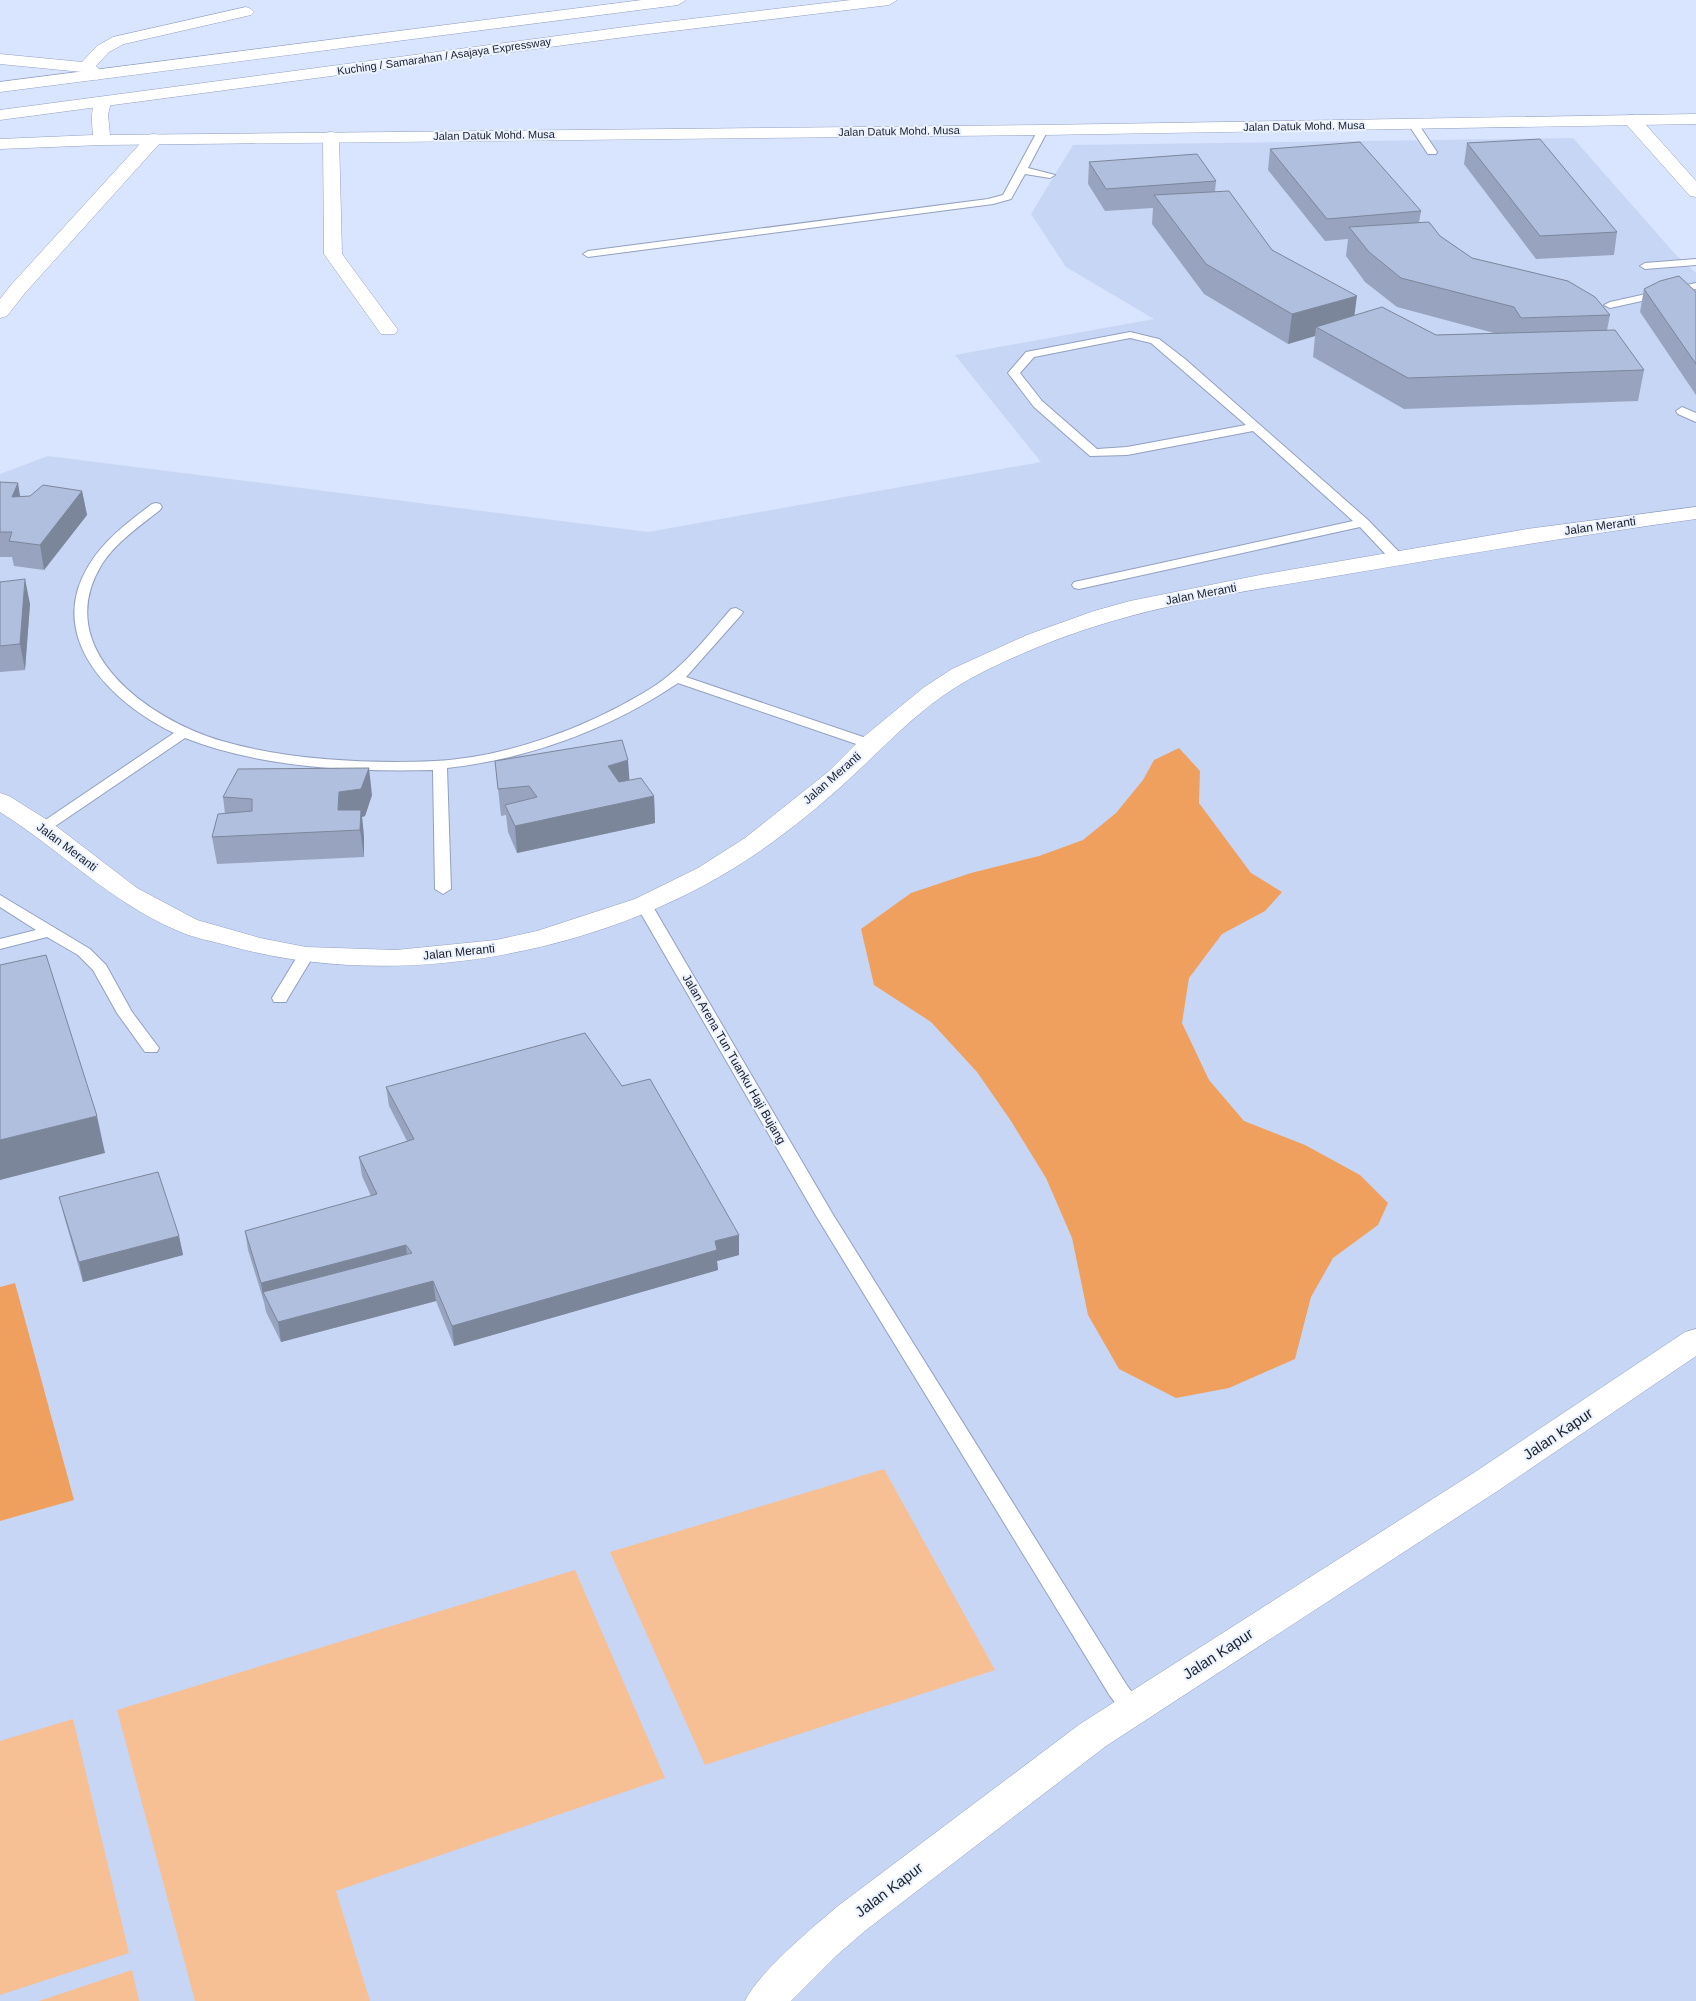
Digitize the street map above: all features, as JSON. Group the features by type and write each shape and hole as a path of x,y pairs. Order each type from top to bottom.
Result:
{"main road":[{"name":"Kuching / Samarahan / Asajaya Expressway","path":"0,87 91,71 678,0"},
{"name":"Kuching / Samarahan / Asajaya Expressway","path":"0,115 640,30 889,0"},
{"path":"0,59 91,71 103,49 119,40 246,12"},
{"path":"102,140 100,115 103,102"},
{"name":"Jalan Datuk Mohd. Musa","path":"0,144 154,139 1043,130 1696,119"},
{"path":"1632,120 1696,192"},
{"path":"331,137 333,254 388,330"},
{"path":"0,312 18,289 154,139"},
{"name":"Jalan Meranti","path":"0,801 43,828 128,894 188,926 256,945 306,955 396,958 496,948 543,938 644,904 684,887 754,843 837,777 870,744 931,692 960,674 1035,640 1102,616 1260,582 1527,536 1696,512"},
{"name":"Jalan Kapur","path":"765,2001 823,1943 852,1918 1093,1735 1126,1700 1487,1481 1696,1340"}],"lane":[{"path":"1413,124 1432,152"},
{"path":"588,254 989,202 1007,197 1043,130"},
{"path":"1021,170 1050,175"},
{"path":"1645,266 1696,262"},
{"path":"1680,264 1696,280"},
{"path":"1610,306 1696,286"},
{"path":"1255,427 1127,451 1094,453 1038,404 1014,373 1030,354 1130,335 1155,341 1181,361 1255,427 1398,558"},
{"path":"1682,412 1696,418"},
{"path":"156,507 132,525 108,549 94,567 83,591 79,612 84,640 100,671 120,692 163,724 219,745 282,757 395,766 440,765 490,757 547,741 616,713 676,678 736,612"},
{"path":"1079,585 1362,523"},
{"path":"676,678 870,744"},
{"path":"43,828 183,733"},
{"path":"440,765 443,889"},
{"path":"0,900 84,952 100,968 125,1013 151,1048"},
{"name":"Jalan Arena Tun Tuanku Haji Bujang","path":"644,904 824,1214 1126,1700"},
{"path":"0,944 49,932"},
{"path":"280,998 306,955"}],"shaded area":[{"path":"1573,138 1676,255 1696,273 1696,2001 0,2001 0,474 48,456 648,532 1041,462 955,355 1154,319 1066,267 1031,214 1073,145"},
{"path":"1179,748 1200,771 1199,803 1251,873 1282,892 1265,911 1222,934 1189,978 1182,1023 1209,1080 1244,1121 1305,1145 1360,1175 1388,1203 1378,1225 1333,1258 1311,1297 1295,1359 1229,1388 1176,1398 1119,1369 1088,1315 1072,1238 1046,1178 1011,1121 977,1072 931,1022 874,985 861,929 911,893 971,873 1039,856 1083,840 1116,813 1143,780 1154,760"},
{"path":"15,1283 74,1500 0,1521 0,1287"},
{"path":"884,1469 995,1670 705,1765 610,1552"},
{"path":"575,1570 665,1778 336,1891 370,2001 195,2001 117,1710"},
{"path":"73,1719 129,1953 0,1995 0,1741"},
{"path":"132,1970 139,2001 39,2001"}],"building":[{"path":"1540,139 1617,232 1540,236 1467,143"},
{"path":"1360,142 1421,211 1327,219 1270,149"},
{"path":"1197,154 1216,181 1106,189 1089,162"},
{"path":"1229,191 1272,250 1357,296 1292,314 1206,264 1154,195"},
{"path":"1429,222 1440,236 1472,258 1568,281 1595,297 1610,315 1521,318 1514,307 1401,278 1369,252 1349,227"},
{"path":"1679,276 1696,292 1696,364 1644,289 1660,281"},
{"path":"1382,307 1436,335 1615,330 1644,370 1408,378 1316,327"},
{"path":"0,482 18,483 12,497 30,496 43,485 82,491 40,545 9,541 12,532 0,532"},
{"path":"25,579 20,644 0,646 0,582"},
{"path":"622,740 628,760 608,766 619,782 641,778 654,796 515,826 505,805 537,797 529,786 498,789 495,761"},
{"path":"369,768 361,789 339,792 338,810 361,810 360,830 212,837 218,814 252,811 252,799 223,797 238,769"},
{"path":"46,955 97,1116 0,1140 0,965"},
{"path":"585,1033 622,1086 650,1079 739,1235 715,1241 717,1250 452,1326 433,1281 278,1322 263,1292 412,1253 406,1245 261,1283 245,1231 377,1194 359,1157 414,1139 386,1087"},
{"path":"158,1172 179,1236 79,1262 59,1197"}]}
